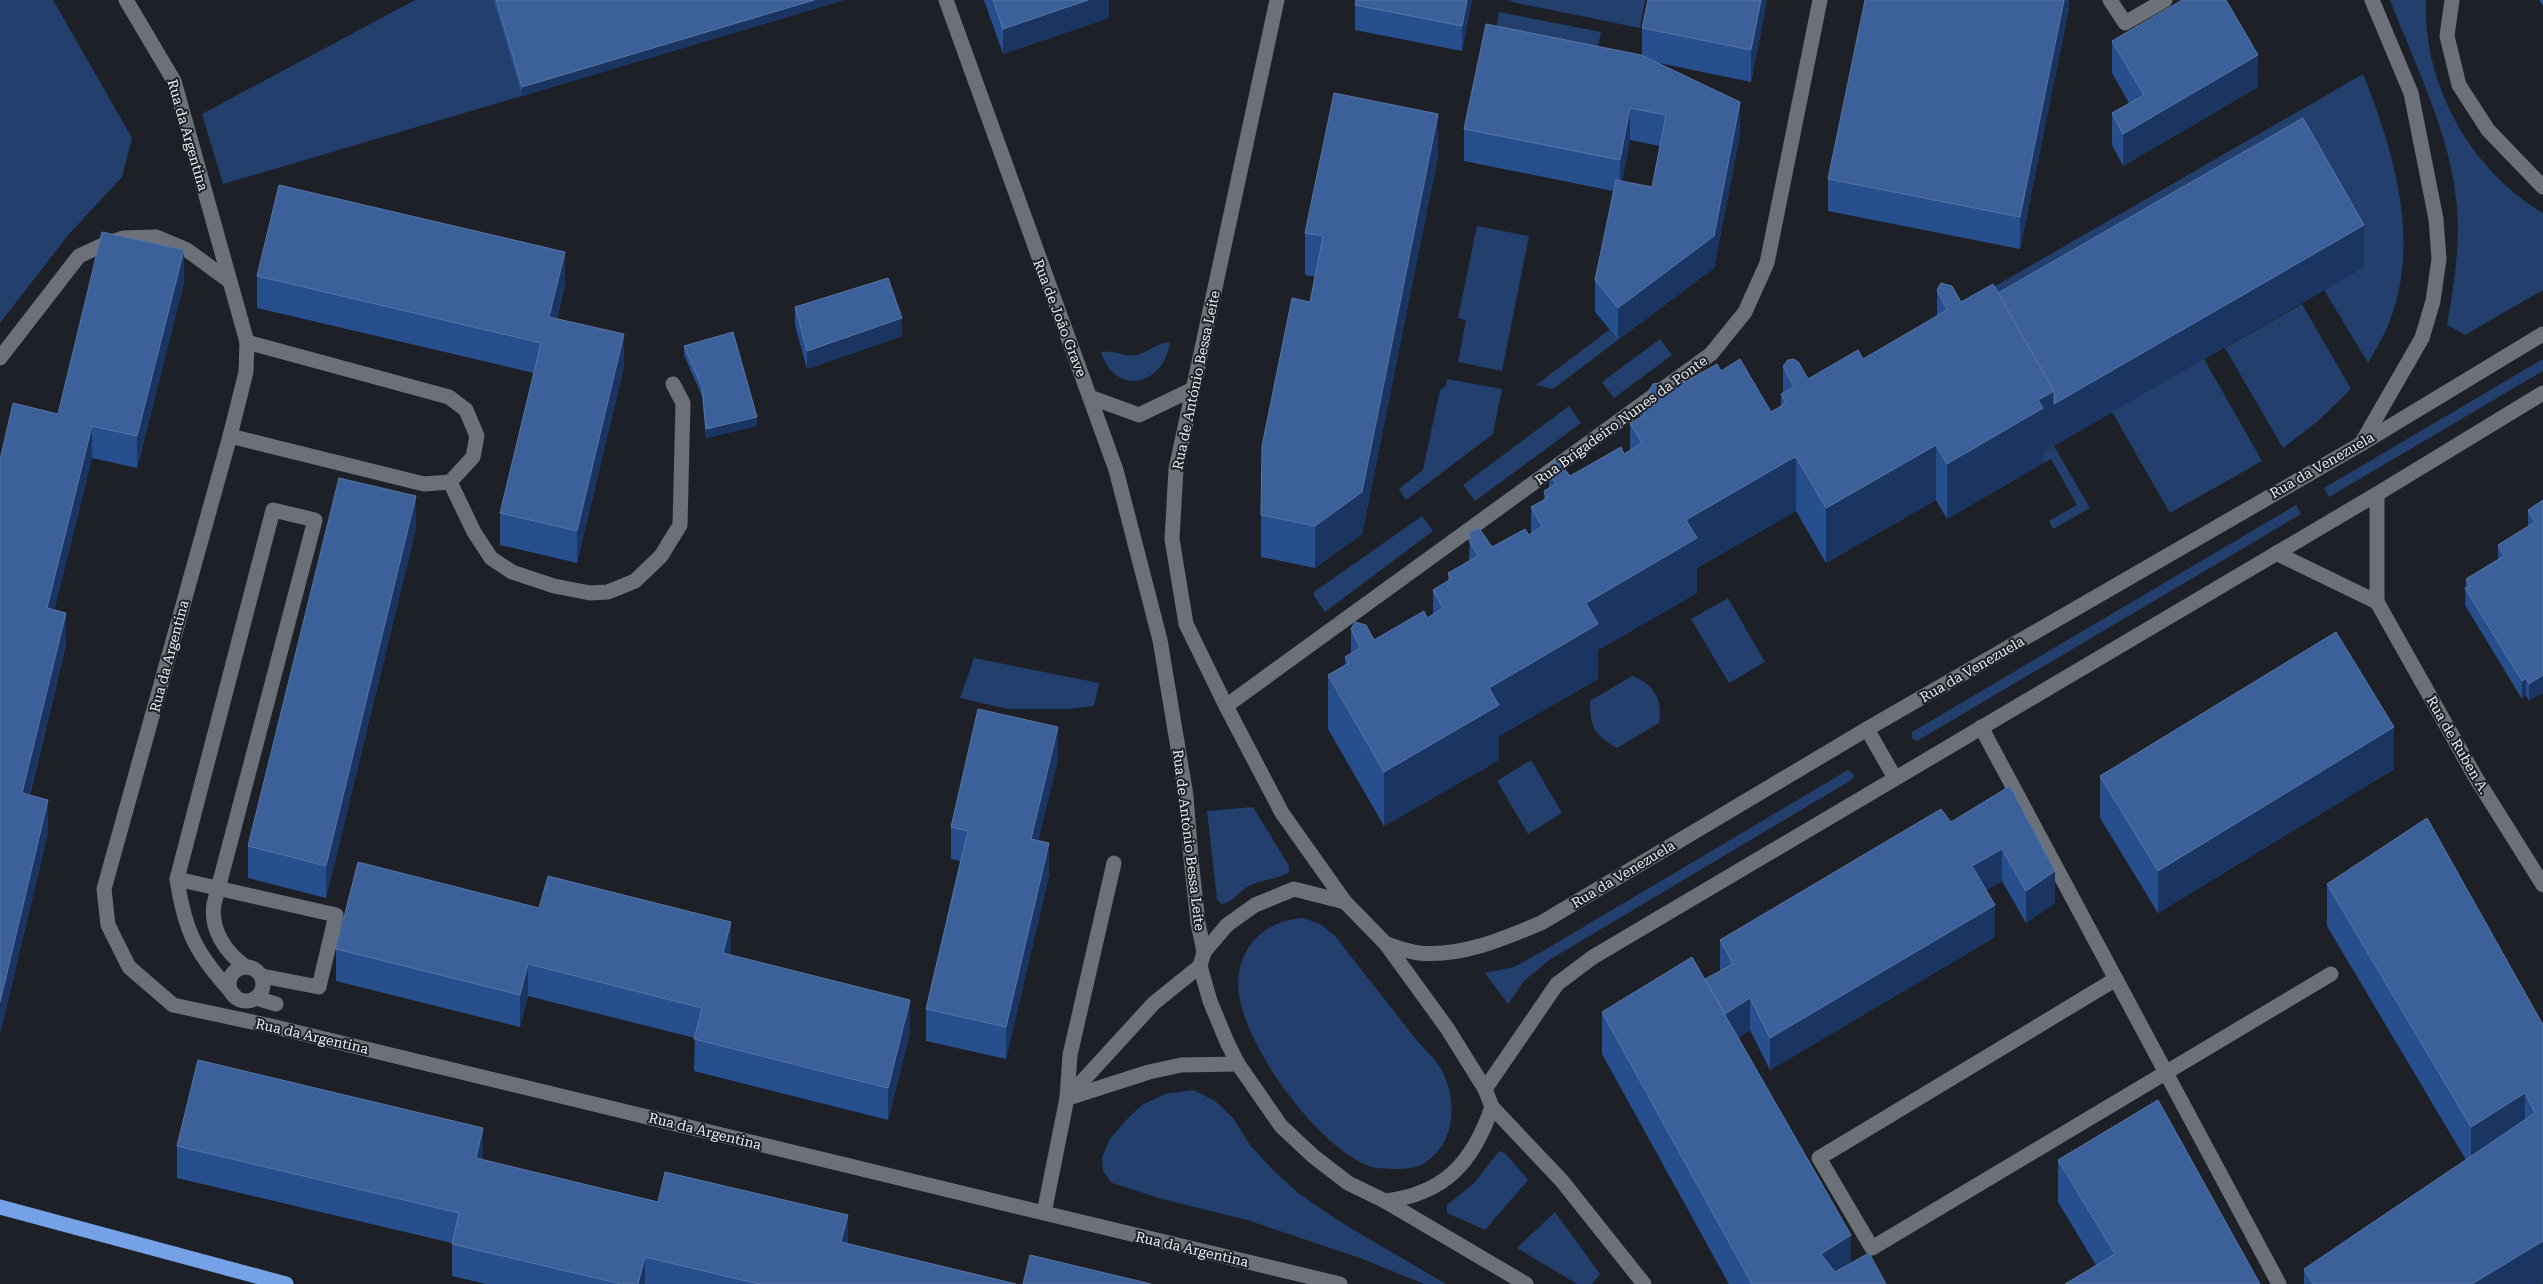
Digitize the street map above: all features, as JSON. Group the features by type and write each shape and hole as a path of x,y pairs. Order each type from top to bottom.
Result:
{"highway":[{"path":"0,1207 286,1284"}],"street":[{"name":"Rua da Argentina","path":"126,0 174,81 228,280 247,342 246,372 230,436 104,889 108,925 129,967 173,1005 271,1026 1340,1284"},
{"name":"Rua de João Grave","path":"946,0 1116,470 1160,640"},
{"name":"Rua de António Bessa Leite","path":"1277,0 1176,469 1172,539 1186,624 1282,813 1345,902 1386,944 1447,1028 1485,1089 1492,1107 1562,1181 1644,1284"},
{"name":"Rua Brigadeiro Nunes da Ponte","path":"1226,706 1712,354 1745,312 1766,263 1820,0"},
{"path":"2110,0 2125,23 2165,0"},
{"path":"2361,444 2422,338 2433,301 2439,259 2436,220 2411,93 2372,0"},
{"path":"2452,0 2447,36 2459,85 2488,130 2543,187"},
{"path":"0,358 79,256 105,244 131,237 156,237 187,250 228,280"},
{"name":"Rua da Venezuela","path":"1386,944 1418,953 1457,951 1508,937 1541,923 1867,729 2361,444 2543,334"},
{"path":"230,436 424,484 450,482 474,457 477,436 466,410 449,397 247,342"},
{"path":"450,482 474,532 491,558 512,572 538,582 590,593 608,592 635,581 661,556 680,525 683,403 673,384"},
{"path":"1090,397 1139,415 1193,389"},
{"path":"1485,1089 1556,984 1593,956 2377,494 2543,393"},
{"name":"Rua de Ruben A.","path":"2377,494 2377,602 2476,778 2543,885"},
{"path":"256,998 264,986 262,976 255,969 246,967 235,959 215,930 212,918 218,888 315,520 273,510 177,879 183,918 195,946 215,974 237,999 247,1001 256,998 276,1004"},
{"path":"2276,553 2377,602"},
{"name":"Rua de António Bessa Leite","path":"1160,640 1186,796 1202,959 1210,1001 1238,1064 1281,1126 1313,1156 1348,1183 1386,1200 1526,1284"},
{"path":"1981,727 2279,1284"},
{"path":"1867,729 1896,778"},
{"path":"1044,1213 1067,1098 1070,1055 1114,863"},
{"path":"177,879 336,915 320,987 262,976"},
{"name":"Rua de António Bessa Leite","path":"1202,959 1227,925 1255,905 1294,889 1345,902"},
{"path":"1067,1098 1154,1003 1202,959"},
{"path":"234,995 229,986 232,975 235,971 246,967"},
{"path":"2116,979 1818,1158 1872,1248 2332,974"},
{"path":"1067,1098 1148,1072 1173,1067 1238,1064"},
{"name":"Rua de António Bessa Leite","path":"1386,1200 1411,1198 1436,1187 1469,1158 1492,1107"}],"shaded area":[{"path":"0,0 53,0 132,138 122,177 69,234 0,323"},
{"path":"415,0 493,0 522,96 223,184 202,114"},
{"path":"1645,0 1640,28 1507,1"},
{"path":"2390,0 2426,0 2427,32 2433,63 2442,93 2456,122 2473,149 2494,173 2517,195 2543,213 2543,290 2465,335 2447,325 2458,237 2457,207 2448,154 2431,102"},
{"path":"1499,12 1601,32 1597,51 1496,31"},
{"path":"2363,74 2375,105 2394,168 2403,233 2403,266 2397,298 2386,330 2368,363 2324,290 2364,267 1993,339 1971,300"},
{"path":"1477,226 1529,236 1502,371 1458,362 1466,320 1458,318"},
{"path":"2302,304 2351,389 2318,421 2283,448 2225,348"},
{"path":"1609,330 1618,340 1553,389 1536,385"},
{"path":"1660,339 1672,355 1614,398 1602,382"},
{"path":"1170,342 1166,357 1159,368 1149,376 1138,380 1127,380 1117,376 1108,366 1101,352 1106,351 1133,356"},
{"path":"2204,359 2262,461 2170,513 2112,412"},
{"path":"2543,359 2543,371 2329,497 2324,488"},
{"path":"1447,379 1502,389 1493,434 1406,500 1399,489 1423,470 1440,390 1446,386"},
{"path":"1569,406 1581,423 1475,501 1463,485"},
{"path":"2054,446 2090,508 2053,529 2049,521 2077,505 2051,459 2043,463 2038,455"},
{"path":"2296,505 2301,514 1917,741 1912,738 1912,732"},
{"path":"1422,516 1433,531 1325,612 1314,596 1314,592"},
{"path":"1728,598 1765,662 1729,683 1691,619"},
{"path":"974,658 1099,683 1094,706 1068,709 1008,709 960,698"},
{"path":"1632,676 1646,683 1655,694 1660,707 1659,723 1617,748 1603,739 1592,724 1590,701"},
{"path":"1531,760 1562,813 1528,834 1497,781"},
{"path":"1848,770 1853,773 1853,779 1549,960 1524,981 1508,1004 1485,973 1514,967 1543,951"},
{"path":"1253,807 1289,866 1289,872 1280,877 1252,884 1232,900 1221,904 1217,899 1207,811"},
{"path":"1303,918 1320,924 1335,936 1442,1070 1451,1100 1450,1125 1440,1148 1421,1165 1402,1169 1377,1168 1349,1156 1310,1121 1292,1099 1275,1075 1249,1029 1239,991 1239,975 1242,960 1249,946 1259,935 1271,927 1286,921"},
{"path":"1193,1090 1215,1101 1233,1118 1250,1145 1298,1193 1342,1223 1446,1284 1424,1284 1360,1258 1247,1220 1162,1199 1112,1183 1103,1171 1102,1157 1110,1139 1128,1118 1142,1105 1165,1094"},
{"path":"1499,1151 1505,1153 1528,1180 1485,1230 1447,1213 1447,1205 1475,1182"},
{"path":"1555,1212 1600,1274 1592,1284 1577,1284 1517,1248"}],"building":[{"path":"496,0 814,0 522,87"},
{"path":"993,0 1088,0 1003,29"},
{"path":"1356,0 1467,0 1462,26 1355,5"},
{"path":"1648,0 1761,0 1751,50 1642,28"},
{"path":"1865,0 2064,0 2020,217 1828,179"},
{"path":"2182,0 2226,0 2258,55 2123,134 2112,113 2144,95 2112,41"},
{"path":"1486,24 1641,55 1740,102 1714,236 1618,308 1595,280 1616,180 1652,187 1666,115 1630,108 1620,160 1464,129"},
{"path":"1334,93 1438,114 1362,492 1315,526 1261,515 1262,446 1292,298 1310,302 1323,236 1305,233"},
{"path":"2303,118 2364,225 2054,404 2054,391 1998,293"},
{"path":"279,185 565,252 549,317 624,334 577,531 500,513 541,343 257,276"},
{"path":"102,232 184,250 137,436 92,426 47,608 66,613 22,793 48,800 0,1002 0,460 13,403 58,414"},
{"path":"888,278 902,318 807,351 795,307"},
{"path":"1941,283 1952,286 1961,302 1993,284 2054,391 2038,400 2043,408 1947,464 1936,445 1826,508 1796,457 1789,460 1686,520 1697,538 1586,603 1598,624 1489,688 1499,705 1384,772 1328,675 1349,663 1345,657 1360,648 1351,629 1355,622 1366,625 1374,640 1424,611 1427,618 1443,608 1433,590 1451,579 1448,573 1478,556 1469,540 1470,532 1479,528 1492,547 1525,529 1529,535 1542,526 1531,507 1547,498 1544,491 1556,484 1549,473 1550,465 1558,461 1570,476 1621,447 1624,454 1642,443 1630,423 1645,415 1640,408 1653,401 1649,391 1653,384 1659,383 1667,392 1717,364 1721,371 1740,359 1771,412 1786,403 1781,394 1794,387 1783,366 1788,360 1794,359 1799,363 1808,379 1858,350 1863,359 1947,310 1937,290"},
{"path":"733,332 757,417 706,429 702,387 684,346"},
{"path":"339,478 416,496 326,866 248,846"},
{"path":"2543,500 2543,675 2529,684 2526,678 2522,681 2465,588 2470,586 2466,579 2504,556 2498,545 2535,522 2528,510"},
{"path":"2336,632 2394,727 2158,871 2100,776"},
{"path":"978,709 1058,727 1031,839 1049,843 1006,1027 926,1009 968,831 951,827"},
{"path":"2010,786 2055,871 2026,891 2002,849 1972,866 1995,905 1770,1038 1750,998 1725,1014 1705,979 1733,964 1720,940 1941,809 1951,822"},
{"path":"2427,818 2543,1025 2543,1241 2472,1284 2313,1284 2304,1269 2535,1113 2525,1093 2471,1127 2327,884"},
{"path":"358,862 539,908 548,876 731,922 723,953 910,1000 888,1088 694,1039 702,1008 528,964 520,995 336,949"},
{"path":"1692,957 1851,1235 1821,1254 1835,1272 1869,1253 1886,1284 1752,1284 1602,1012"},
{"path":"198,1060 483,1128 476,1158 658,1202 665,1172 848,1215 841,1242 1016,1284 759,1284 645,1257 638,1284 621,1284 452,1244 459,1213 177,1146"},
{"path":"2158,1100 2260,1284 2065,1284 2115,1254 2058,1160"},
{"path":"1030,1255 1151,1284 1023,1284"}]}
